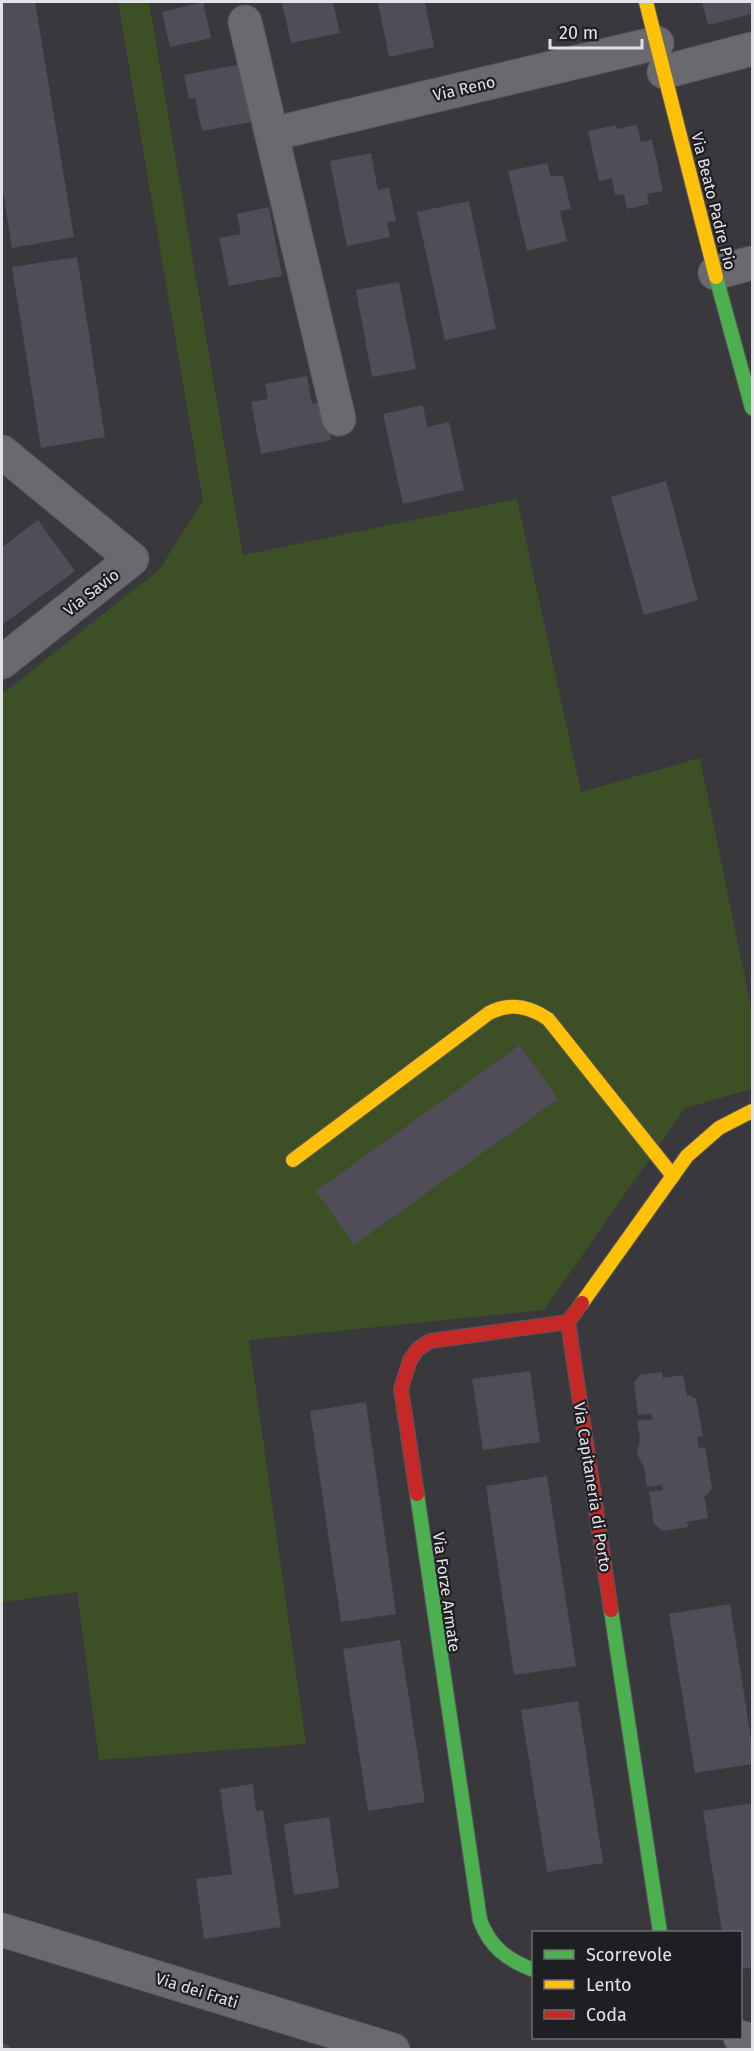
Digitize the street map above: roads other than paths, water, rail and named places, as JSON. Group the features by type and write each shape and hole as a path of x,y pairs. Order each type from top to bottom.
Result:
{"street":[{"name":"Via Beato Padre Pio","path":"646,2 753,408"},
{"path":"245,22 339,419"},
{"name":"Via Reno","path":"272,134 660,57 753,49"},
{"path":"716,273 753,263"},
{"name":"Via Savio","path":"2,452 132,559 2,662"},
{"path":"293,1160 489,1013 503,1006 513,1005 532,1009 548,1019 673,1176"},
{"path":"568,1322 687,1156 707,1137 733,1120 753,1111"},
{"name":"Via Capitaneria di Porto","path":"568,1322 660,1931"},
{"name":"Via Forze Armate","path":"532,1969 514,1962 494,1948 480,1920 401,1389 406,1367 411,1358 423,1344 430,1341 568,1322"},
{"name":"Via dei Frati","path":"2,1930 393,2049"}]}
